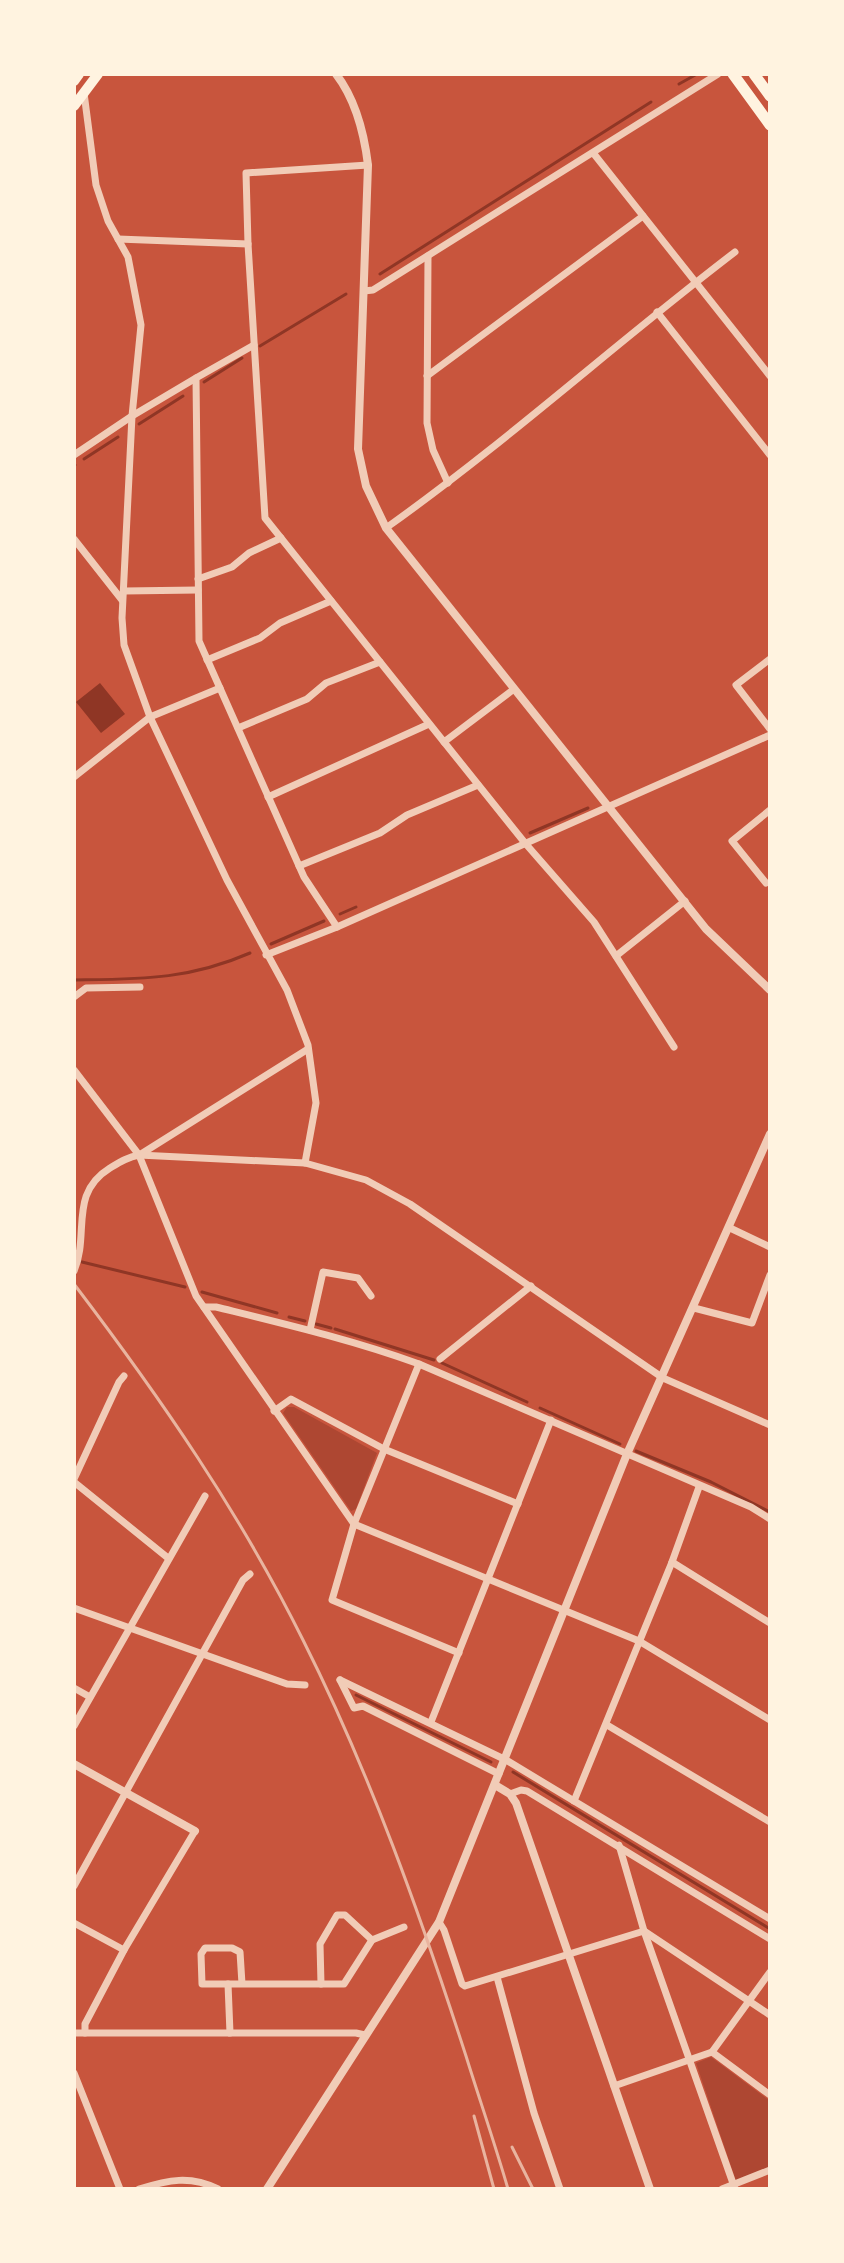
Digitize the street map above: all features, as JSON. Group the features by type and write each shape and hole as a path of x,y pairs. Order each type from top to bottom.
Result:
{"highway":[{"path":"733,74 770,125"},
{"path":"754,74 770,96"}],"main road":[{"path":"74,81 79,74"},
{"path":"74,106 98,74"}],"street":[{"path":"336,74 350,92 366,141 368,165 358,449 366,486 386,528 608,807 706,929 770,990"},
{"path":"364,291 373,290 718,74"},
{"path":"84,93 96,185 108,221 128,257 141,325 132,416 123,601 124,645 150,717 227,880 287,990 308,1049 316,1103 305,1163"},
{"path":"594,154 770,376"},
{"path":"368,165 246,173 265,518 525,843 594,922 674,1047"},
{"path":"427,376 643,216"},
{"path":"118,239 248,244"},
{"path":"386,528 448,483 735,252"},
{"path":"428,256 426,400 429,435 448,483"},
{"path":"657,312 770,455"},
{"path":"74,455 132,416 254,345"},
{"path":"196,378 199,641 304,877 337,927"},
{"path":"198,579 232,567 249,553 281,538"},
{"path":"74,539 123,601"},
{"path":"124,591 198,590"},
{"path":"207,660 260,638 280,623 331,601"},
{"path":"266,955 337,927 770,732 736,685 770,659"},
{"path":"238,728 307,699 326,683 380,662"},
{"path":"74,777 150,717 220,688"},
{"path":"444,742 514,689"},
{"path":"268,797 429,724"},
{"path":"299,866 380,833 407,815 478,785"},
{"path":"766,883 732,841 770,810"},
{"path":"616,956 685,901"},
{"path":"74,997 86,988 140,987"},
{"path":"139,1155 308,1049"},
{"path":"74,1070 139,1155 196,1296 354,1524 639,1641 770,1720"},
{"path":"267,2189 439,1922 627,1454 770,1134"},
{"path":"74,1271 86,1192 94,1179 127,1158 139,1155 305,1163 366,1180 410,1204 663,1378 770,1425"},
{"path":"730,1228 770,1247"},
{"path":"310,1330 323,1272 358,1278 371,1296"},
{"path":"694,1308 752,1323 770,1275"},
{"path":"440,1359 531,1286"},
{"path":"204,1307 216,1307 310,1330 419,1364 751,1507 770,1519"},
{"path":"419,1364 354,1524 332,1600 459,1653"},
{"path":"124,1376 74,1481 168,1558"},
{"path":"274,1411 291,1399 384,1449 518,1504"},
{"path":"431,1722 551,1420"},
{"path":"574,1801 672,1562 699,1487"},
{"path":"74,1726 205,1496"},
{"path":"672,1562 770,1623"},
{"path":"74,1886 243,1580 250,1574"},
{"path":"74,1608 202,1656 287,1684 305,1685"},
{"path":"499,1774 363,1706 354,1708 340,1680 506,1760 770,1919"},
{"path":"74,1688 90,1697"},
{"path":"607,1725 770,1822"},
{"path":"74,1764 195,1831 124,1950 85,2024 85,2033"},
{"path":"495,1785 510,1794 650,2189"},
{"path":"510,1794 527,1791 770,1939"},
{"path":"619,1845 644,1931 734,2187"},
{"path":"321,1984 320,1944 337,1915 345,1915 372,1940"},
{"path":"439,1922 465,1986 644,1931 770,2015"},
{"path":"74,1923 124,1950"},
{"path":"242,1984 240,1952 232,1948 205,1948 201,1954 202,1984 242,1984 321,1984 344,1984 372,1940 404,1927"},
{"path":"614,2086 712,2052 770,1972"},
{"path":"497,1977 534,2113 560,2189"},
{"path":"228,1984 230,2033"},
{"path":"74,2033 365,2035"},
{"path":"712,2052 770,2095"},
{"path":"74,2073 120,2189"},
{"path":"722,2189 734,2187 770,2170"},
{"path":"139,2189 169,2180 188,2179 218,2189"}],"shaded area":[{"path":"100,683 125,714 101,733 76,702"},
{"path":"287,1407 294,1407 377,1453 356,1509 351,1511 283,1413"},
{"path":"711,2057 770,2101 770,2167 736,2181 696,2063"}],"waterway":[{"path":"679,84 697,74"},
{"path":"380,274 651,102"},
{"path":"260,346 346,294"},
{"path":"204,382 242,358"},
{"path":"139,424 183,396"},
{"path":"84,459 118,437"},
{"path":"530,833 588,808"},
{"path":"340,914 356,907"},
{"path":"271,944 324,921"},
{"path":"74,980 184,973 250,953"},
{"path":"82,1262 185,1287"},
{"path":"202,1292 277,1313"},
{"path":"289,1317 305,1321"},
{"path":"316,1324 331,1328"},
{"path":"335,1329 434,1360"},
{"path":"442,1363 527,1402"},
{"path":"540,1408 620,1444"},
{"path":"636,1451 711,1482 770,1512"},
{"path":"356,1695 491,1762"},
{"path":"513,1772 770,1929"}],"railway":[{"path":"74,1284 168,1413 226,1501 279,1593 327,1690 372,1793 412,1897 508,2189"},
{"path":"474,2116 494,2189"},
{"path":"512,2147 533,2189"}]}
